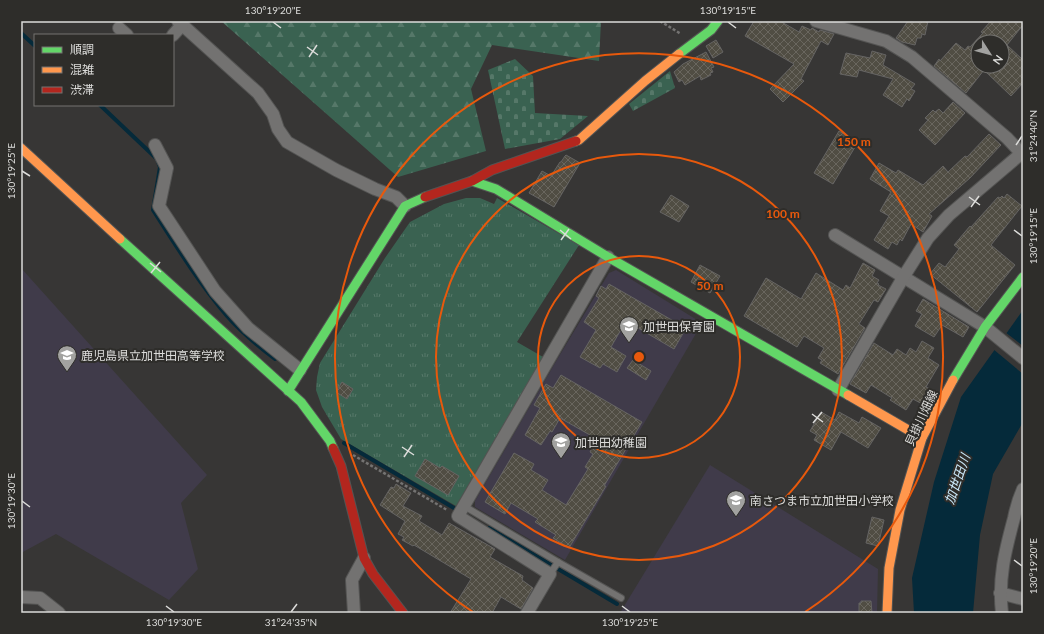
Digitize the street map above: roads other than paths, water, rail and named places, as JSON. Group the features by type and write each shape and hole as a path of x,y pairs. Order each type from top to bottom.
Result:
{"street":[{"path":"288,391 405,206 472,181 492,170 579,140 645,82 712,30 718,21"},
{"path":"816,21 886,41 912,57 1007,138 1022,153 949,215 928,238 904,276 838,390"},
{"path":"174,34 180,23 258,93 273,114 278,129 287,142 336,170 375,189 396,197 405,206"},
{"path":"155,145 167,168 159,206 215,291 248,328 300,370"},
{"path":"21,148 301,402 330,441 341,466 364,558 373,574 402,613"},
{"path":"472,181 496,189 608,257 922,438"},
{"path":"835,235 904,276 988,330 1023,358"},
{"path":"527,613 554,568 461,511 608,257"},
{"name":"貝掛川畑線","path":"887,613 889,568 900,510 922,438 961,365 988,330 1023,277"},
{"path":"1002,613 1000,593 1002,568 1009,536 1023,489"},
{"path":"354,613 352,580 364,558"},
{"path":"1000,593 1023,599"},
{"path":"21,597 40,598 59,613"}],"lane":[{"path":"554,568 621,598"}],"water":[{"name":"加世田川","path":"1023,310 1023,422 993,474 980,535 973,613 914,613 912,578 934,482 961,397"}],"waterway":[{"path":"21,33 34,45"},
{"path":"101,106 157,159 160,167 153,210 188,264 232,322 275,359"},
{"path":"344,443 459,511"},
{"path":"489,528 617,604"}],"place":[{"name":"加世田保育園","path":"629,343"},
{"name":"鹿児島県立加世田高等学校","path":"67,372"},
{"name":"加世田幼稚園","path":"561,459"},
{"name":"南さつま市立加世田小学校","path":"736,517"}]}
